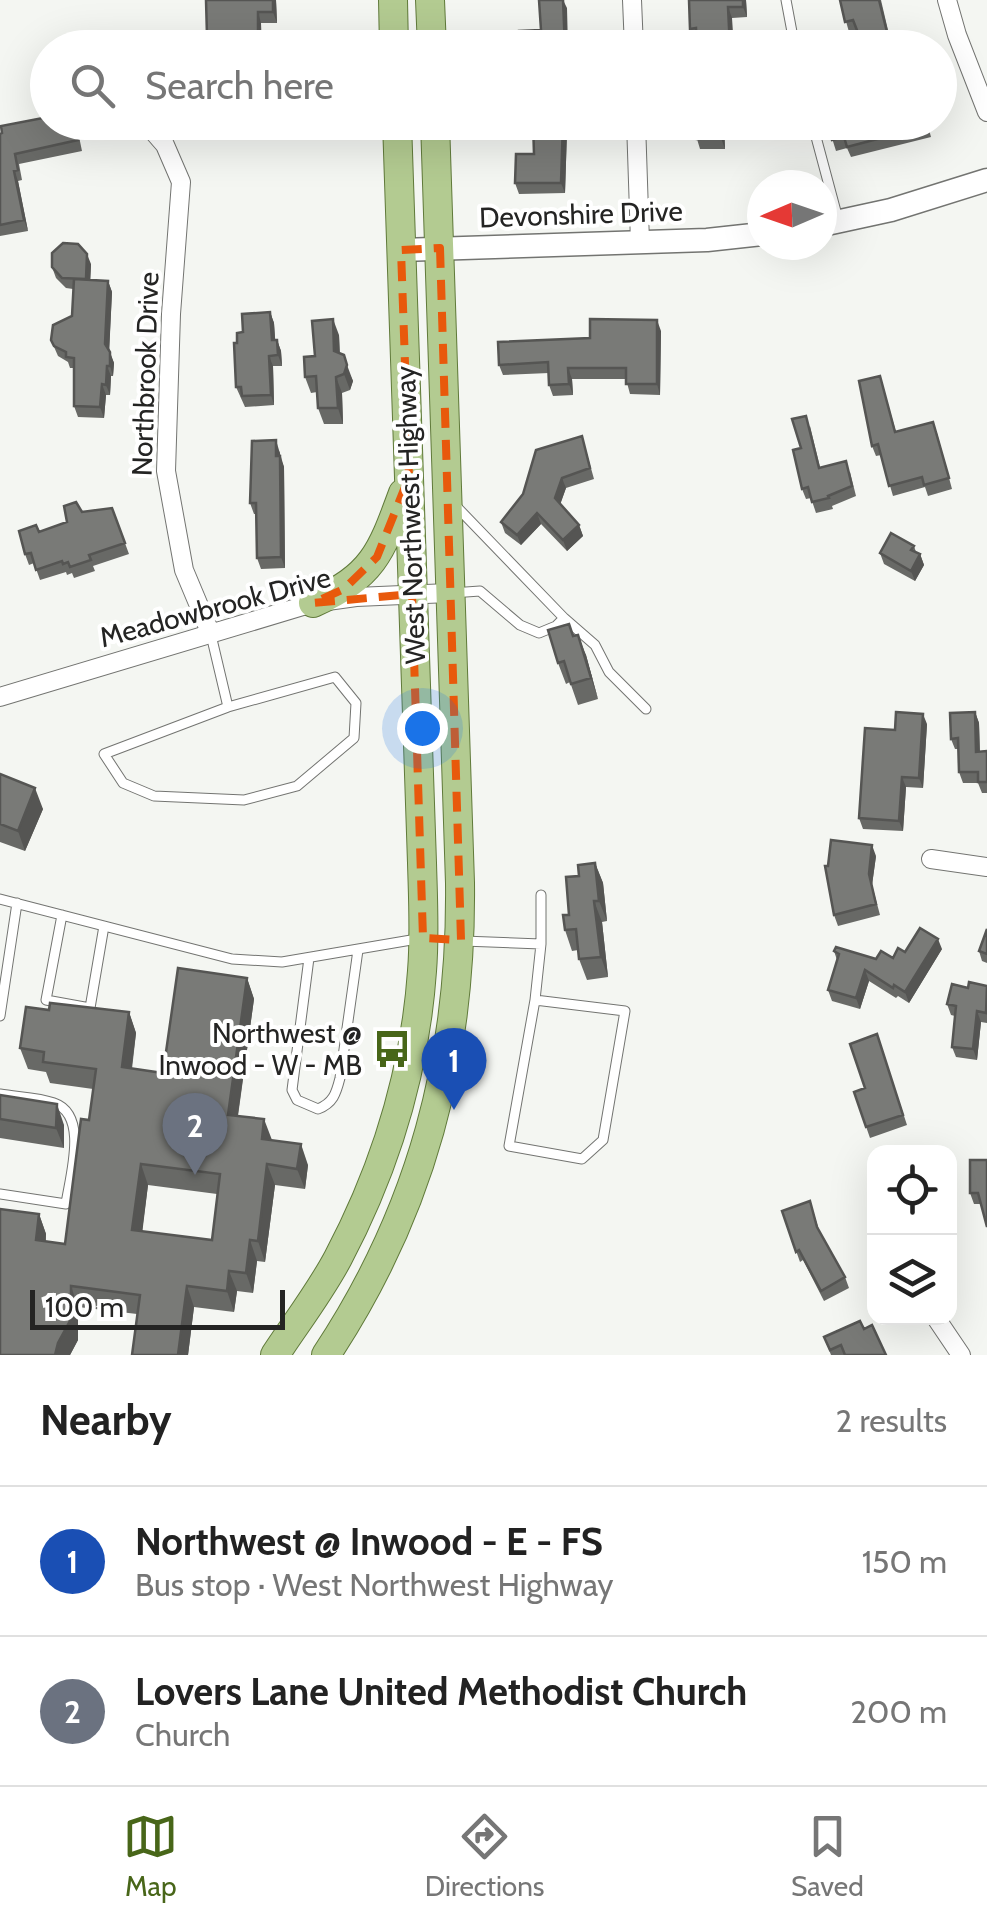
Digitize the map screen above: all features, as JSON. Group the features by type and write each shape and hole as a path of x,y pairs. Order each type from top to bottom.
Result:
{"main road":[{"path":"393,0 394,30"},
{"path":"430,0 431,30"},
{"name":"West Northwest Highway","path":"275,1355 337,1260 388,1142 414,1033 423,938 398,140"},
{"name":"West Northwest Highway","path":"326,1355 375,1273 422,1163 451,1039 460,940 436,140"},
{"path":"313,604 344,589 377,556 408,477"},
{"path":"423,938 460,940"}],"street":[{"path":"632,0 633,30"},
{"path":"947,0 956,30"},
{"path":"957,35 987,112"},
{"name":"Northbrook Drive","path":"161,140 181,182 171,314 166,471 184,570 210,632"},
{"path":"637,140 640,242"},
{"path":"837,222 987,180"},
{"name":"Devonshire Drive","path":"401,250 747,236"},
{"name":"Meadowbrook Drive","path":"0,697 313,604 449,593"},
{"path":"931,859 987,867"},
{"path":"941,1325 961,1355"}],"lane":[{"path":"786,0 792,30"},
{"path":"815,140 820,170"},
{"path":"446,496 564,618 595,644 609,672 646,709"},
{"path":"449,593 480,591 520,625 539,633 564,618"},
{"path":"210,632 228,707"},
{"path":"334,677 356,703 354,738 296,786 244,800 154,796 124,783 104,754 157,734 228,707 334,677"},
{"path":"535,1000 624,1010 603,1140 582,1159 509,1146 535,1000 541,895"},
{"path":"0,898 232,960 282,962 423,938"},
{"path":"0,1016 17,903"},
{"path":"62,915 46,1000 90,1008 104,926"},
{"path":"460,940 541,944"},
{"path":"309,958 292,1090 296,1100 318,1109 329,1104 336,1094 358,950"},
{"path":"0,1094 55,1103 68,1111 75,1130 66,1204 0,1194"}],"highlighted area":[{"path":"440,248 461,940 423,938 412,594 313,603 344,589 377,557 409,477 401,250"}],"building":[{"path":"206,0 273,0 273,12 258,12 258,30 207,30"},
{"path":"539,0 563,0 564,30 541,30"},
{"path":"689,0 743,0 743,7 728,7 729,30 690,29"},
{"path":"840,0 879,0 886,30 857,30 853,20 845,22"},
{"path":"30,120 30,140 78,140 15,154 18,170 14,171 24,220 0,225 2,133 1,126"},
{"path":"534,140 562,140 561,183 515,183 516,154 534,154"},
{"path":"845,140 874,140 847,147"},
{"path":"63,243 78,244 87,254 86,279 62,278 52,267 52,253"},
{"path":"74,279 108,281 105,344 110,352 110,366 106,385 102,384 100,407 74,406 74,358 66,357 66,352 51,340 53,325 72,316"},
{"path":"270,312 272,340 277,340 278,355 269,356 271,395 242,396 241,387 236,387 234,343 237,333 243,332 242,314"},
{"path":"333,319 334,351 344,355 347,365 344,374 336,377 338,408 318,408 316,376 305,377 304,357 315,356 312,321"},
{"path":"590,319 657,320 657,384 626,384 626,368 568,368 569,384 549,385 548,362 499,365 498,342 590,338"},
{"path":"880,376 895,432 933,422 949,478 924,485 922,477 889,486 878,444 872,446 859,381"},
{"path":"806,416 819,468 846,461 852,486 812,502 808,487 802,489 793,450 801,448 792,419"},
{"path":"582,436 590,468 562,478 555,498 579,525 563,540 537,513 517,535 501,522 523,494 536,450"},
{"path":"276,440 276,456 280,456 281,557 257,558 256,503 250,503 252,441"},
{"path":"76,502 82,512 112,508 125,543 89,555 91,560 70,567 62,561 36,570 31,553 25,554 19,531 36,525 39,532 67,522 64,506"},
{"path":"891,533 920,554 911,571 880,553"},
{"path":"569,624 573,636 578,635 591,678 571,684 564,661 558,663 548,630"},
{"path":"896,712 923,714 919,778 902,777 899,821 859,818 865,728 895,730"},
{"path":"975,712 976,752 987,751 987,782 978,782 978,772 959,772 958,738 951,739 950,713"},
{"path":"0,774 35,788 18,831 0,824"},
{"path":"831,840 872,845 869,874 876,904 834,915 825,866"},
{"path":"595,863 599,901 594,901 601,957 579,959 576,929 565,930 563,915 569,915 566,877 579,876 578,865"},
{"path":"920,928 938,939 905,992 865,970 856,998 828,990 839,954 834,951 836,947 876,959 881,951 893,958 898,948 905,952"},
{"path":"987,929 987,954 979,951"},
{"path":"178,968 247,978 228,1115 264,1119 262,1139 301,1144 297,1169 267,1164 258,1241 250,1240 246,1273 229,1271 227,1291 187,1286 178,1355 132,1355 140,1295 71,1286 71,1319 55,1355 0,1355 0,1209 39,1214 36,1240 65,1244 81,1119 89,1120 96,1069 43,1062 44,1052 20,1048 26,1007 49,1010 50,1003 129,1012 122,1067 163,1073","holes":["141,1164 220,1174 212,1240 132,1230"]},
{"path":"969,982 987,986 986,1013 977,1011 973,1049 952,1047 956,1006 947,1004 952,984 968,988"},
{"path":"877,1034 903,1115 866,1127 854,1092 865,1088 850,1044"},
{"path":"0,1095 57,1104 56,1128 0,1119"},
{"path":"970,1160 987,1160 987,1227 978,1193 970,1193"},
{"path":"810,1201 817,1227 845,1277 821,1291 799,1250 796,1252 782,1211"},
{"path":"860,1321 864,1329 872,1325 886,1355 845,1355 841,1345 830,1350 824,1337"}],"place":[{"name":"Northwest @ Inwood - W - MB","path":"392,1049"},
{"name":"Northwest @ Inwood - E - FS","path":"454,1110"},
{"name":"Lovers Lane United Methodist Church","path":"195,1175"}]}
